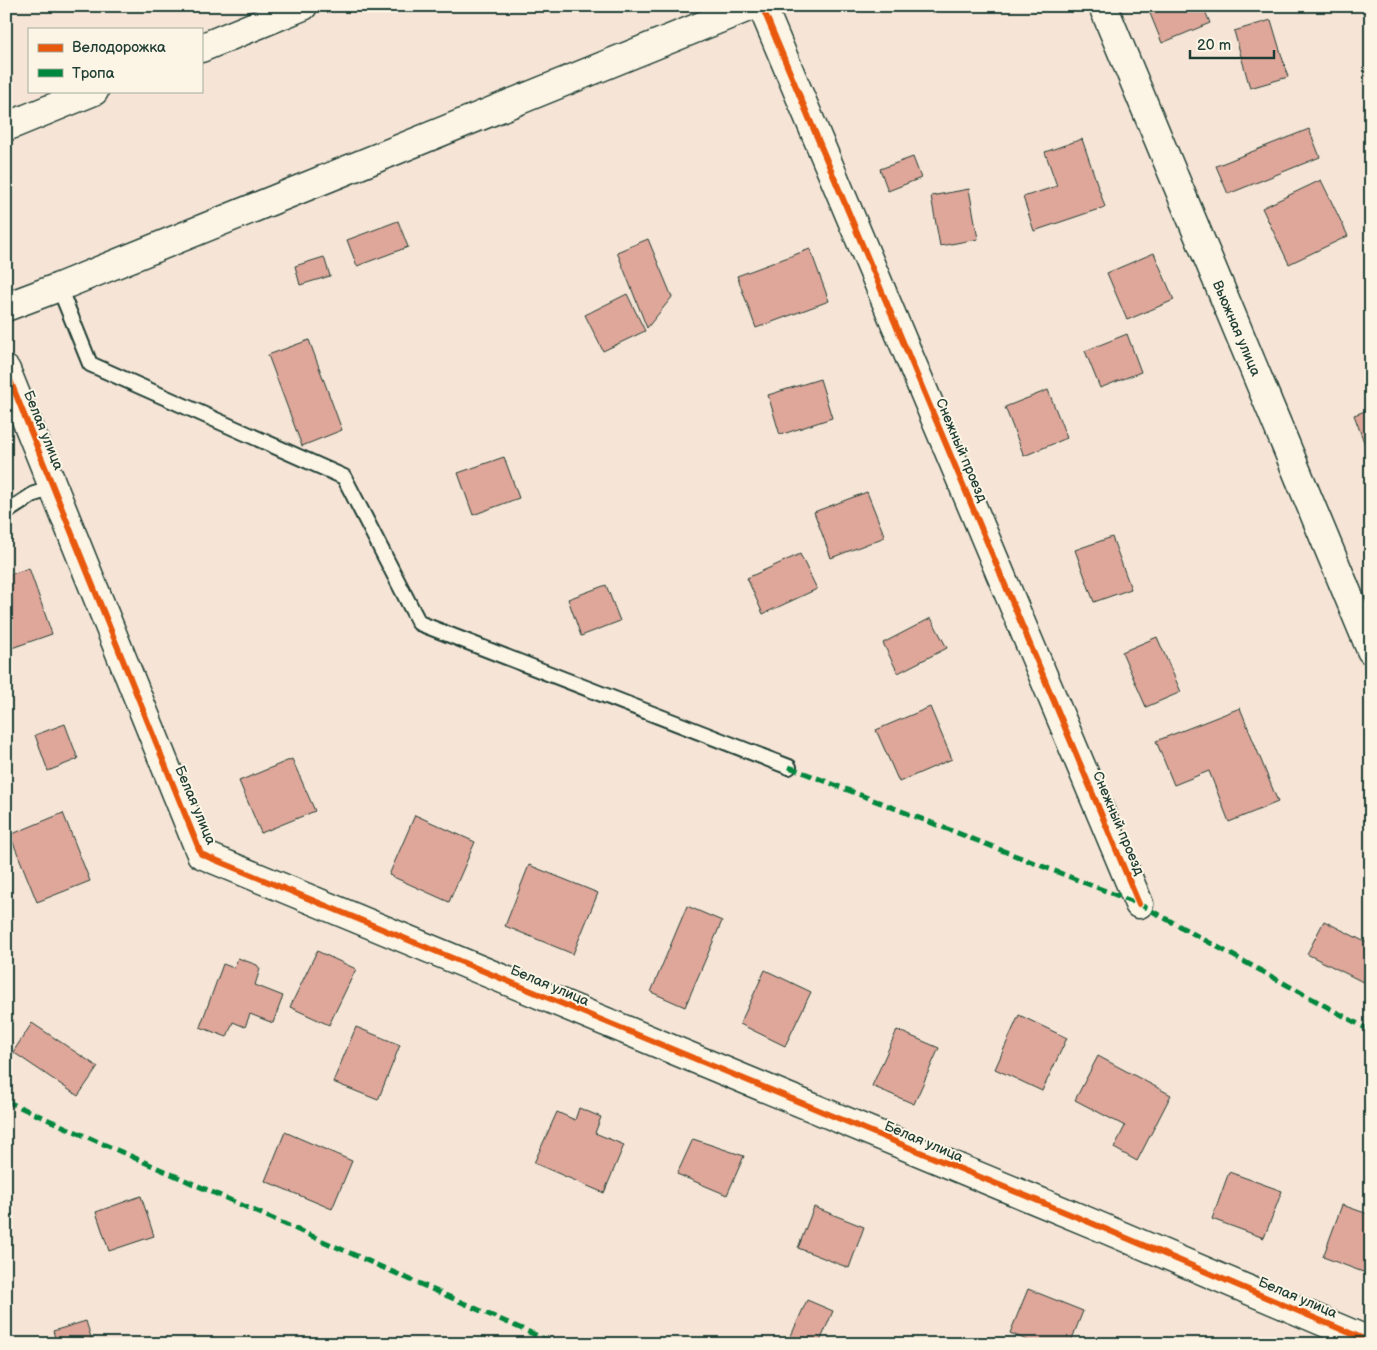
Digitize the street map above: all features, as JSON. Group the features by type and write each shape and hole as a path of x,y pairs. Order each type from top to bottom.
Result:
{"street":[{"path":"202,48 303,6"},
{"path":"6,307 751,6"},
{"name":"Снежный проезд","path":"762,6 1139,904"},
{"name":"Вьюжная улица","path":"1103,6 1371,650"},
{"path":"6,127 92,92"},
{"name":"Белая улица","path":"6,370 201,854 1078,1218 1371,1342"}],"lane":[{"path":"59,287 90,364 344,477 419,623 789,767"},
{"path":"6,507 11,509 34,494 54,488"}],"building":[{"path":"1147,6 1203,6 1210,23 1162,43"},
{"path":"1271,20 1288,77 1250,88 1234,31"},
{"path":"1309,129 1320,157 1228,194 1216,166"},
{"path":"1082,139 1105,207 1034,231 1023,197 1057,186 1045,152"},
{"path":"913,157 921,178 888,191 880,169"},
{"path":"1321,180 1348,236 1289,264 1262,208"},
{"path":"969,189 978,239 940,246 931,196"},
{"path":"398,221 408,247 357,266 347,240"},
{"path":"648,239 672,297 647,328 617,252"},
{"path":"810,249 829,301 756,328 737,276"},
{"path":"1154,253 1174,300 1127,320 1107,273"},
{"path":"324,257 330,276 300,285 295,266"},
{"path":"627,294 645,331 603,351 585,315"},
{"path":"1127,334 1141,372 1100,388 1085,351"},
{"path":"309,340 342,430 302,446 268,355"},
{"path":"820,379 832,418 780,435 768,395"},
{"path":"1048,390 1067,438 1024,456 1005,407"},
{"path":"1371,409 1371,461 1354,415"},
{"path":"504,457 519,498 473,515 458,473"},
{"path":"867,492 885,537 831,558 814,512"},
{"path":"1112,537 1131,589 1094,602 1075,550"},
{"path":"800,554 817,589 763,614 747,578"},
{"path":"29,568 52,634 6,650 6,576"},
{"path":"606,585 620,621 581,636 568,599"},
{"path":"931,618 947,648 898,673 883,643"},
{"path":"1157,637 1181,692 1146,707 1122,652"},
{"path":"930,707 952,759 899,782 876,730"},
{"path":"1240,708 1278,802 1229,822 1209,771 1174,785 1156,741"},
{"path":"65,724 78,759 48,771 35,735"},
{"path":"292,759 315,811 261,833 239,781"},
{"path":"63,813 90,881 37,902 10,835"},
{"path":"415,815 475,842 449,902 389,875"},
{"path":"529,865 598,893 573,954 505,926"},
{"path":"687,906 722,921 685,1007 651,992"},
{"path":"1324,921 1371,945 1371,967 1363,982 1307,954"},
{"path":"317,951 356,969 329,1025 290,1007"},
{"path":"238,958 257,965 260,969 255,985 283,996 273,1023 250,1014 245,1027 233,1022 227,1037 200,1027 223,964 234,968"},
{"path":"765,970 811,992 785,1046 740,1024"},
{"path":"1019,1015 1067,1038 1042,1091 995,1069"},
{"path":"32,1023 98,1067 78,1096 13,1052"},
{"path":"356,1027 400,1045 378,1100 333,1082"},
{"path":"897,1030 939,1048 914,1104 872,1086"},
{"path":"1098,1056 1171,1095 1137,1161 1114,1148 1125,1126 1075,1100"},
{"path":"579,1108 601,1117 595,1133 624,1145 604,1193 534,1163 557,1112 575,1120"},
{"path":"285,1132 352,1161 332,1209 265,1181"},
{"path":"693,1139 744,1156 727,1195 677,1174"},
{"path":"1229,1172 1282,1191 1264,1238 1212,1219"},
{"path":"141,1196 154,1236 109,1251 96,1212"},
{"path":"1342,1205 1371,1215 1371,1275 1323,1257"},
{"path":"814,1207 864,1227 849,1268 798,1248"},
{"path":"1028,1289 1083,1311 1070,1344 1036,1344 1010,1333"},
{"path":"807,1300 833,1311 819,1344 803,1344 790,1338"},
{"path":"86,1321 93,1344 57,1344 53,1331"}],"marked path":[{"path":"789,767 1139,904 1371,1031"},
{"path":"6,1101 556,1344"}],"cycle path":[{"path":"762,6 1139,904"},
{"path":"6,370 201,854 1096,1225 1371,1342"}]}
